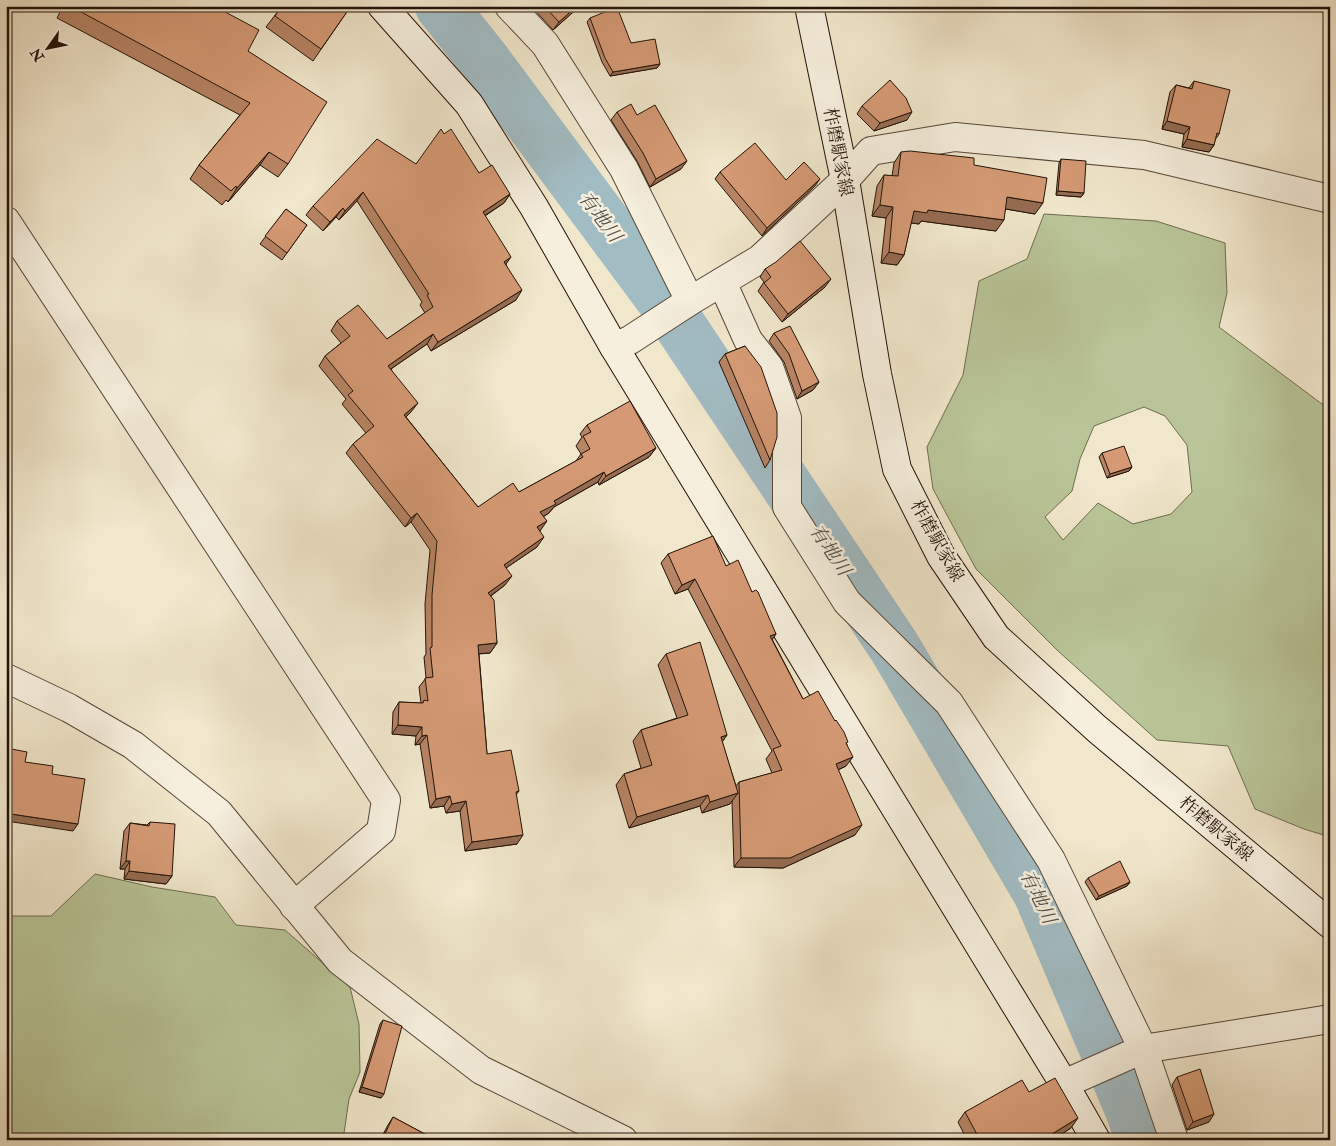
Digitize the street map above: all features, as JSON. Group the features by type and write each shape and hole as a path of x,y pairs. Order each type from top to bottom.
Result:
{"street":[{"path":"382,6 469,104 622,343 1096,1140"},
{"path":"508,6 545,44 624,169 690,300"},
{"name":"柞磨駅家線","path":"809,6 844,180 877,374 897,469 941,556 996,637 1097,729 1330,924"},
{"path":"622,343 760,259 844,180 871,151 955,137 1144,155 1330,199"},
{"path":"6,221 386,800 381,831 294,906"},
{"path":"722,282 748,340 769,367 787,418 787,507 846,602 949,703 1051,860 1143,1049 1174,1140"},
{"path":"6,678 69,708 134,746 219,813 340,961 481,1070 623,1140"},
{"path":"1064,1084 1143,1049 1330,1019"}],"green space":[{"path":"1044,214 1156,221 1225,243 1227,293 1219,327 1330,410 1330,837 1304,829 1255,809 1228,746 1157,740 1057,650 976,569 933,489 927,447 963,375 979,281 1027,259","holes":["1144,407 1165,416 1187,445 1192,492 1171,514 1133,524 1098,503 1063,540 1045,517 1072,491 1080,459 1094,426"]},
{"path":"95,874 152,887 215,897 236,925 285,930 350,987 359,1024 360,1072 349,1099 343,1140 6,1140 6,916 51,916"}],"building":[{"path":"70,6 214,6 259,30 248,51 327,102 288,164 269,152 237,188 236,186 231,191 199,165 250,103"},
{"path":"282,6 351,6 321,49 275,16"},
{"path":"544,6 577,6 559,22"},
{"path":"617,7 631,43 655,39 660,64 613,72 605,58 590,18"},
{"path":"890,80 906,98 912,112 880,123 862,106"},
{"path":"1194,81 1230,90 1219,134 1217,133 1214,145 1187,139 1190,127 1167,121 1176,85 1192,89"},
{"path":"631,104 637,115 655,105 687,161 656,179 643,153 617,112"},
{"path":"441,129 444,134 451,129 479,173 492,165 510,194 483,212 511,257 504,262 522,290 438,342 433,334 388,366 418,403 404,415 478,507 513,483 519,492 583,457 581,454 590,449 583,436 591,432 587,425 630,401 656,448 606,476 604,472 554,501 556,504 540,512 547,521 537,527 544,537 504,565 512,576 488,593 494,600 497,643 478,645 487,754 511,750 519,791 516,792 523,835 472,842 466,801 452,804 450,796 436,799 427,735 422,736 422,727 398,725 399,702 423,703 424,700 428,701 425,678 433,677 430,648 432,647 432,595 437,541 417,513 411,518 353,444 374,426 348,395 353,391 325,356 350,336 337,321 358,305 387,339 433,307 427,295 429,294 363,192 345,211 343,208 330,222 313,206 377,139 416,164"},
{"path":"755,143 786,180 804,162 820,179 767,228 720,172"},
{"path":"910,151 974,158 974,165 1047,178 1043,203 1007,197 1004,220 928,210 927,213 914,211 904,255 889,252 893,207 880,205 884,175 898,176 901,152"},
{"path":"1061,159 1086,161 1084,193 1058,191"},
{"path":"286,209 307,225 287,253 265,236"},
{"path":"800,241 831,279 788,314 764,283 771,277 765,269"},
{"path":"790,326 819,382 802,391 789,354 774,333"},
{"path":"745,346 761,367 777,413 777,437 770,460 725,354"},
{"path":"1124,446 1132,467 1110,474 1102,453"},
{"path":"713,536 726,566 738,560 752,592 756,590 758,592 776,634 770,636 803,699 818,691 835,721 844,732 848,742 846,743 853,757 836,764 862,825 790,858 741,858 739,782 782,770 773,749 781,746 695,579 682,585 668,554"},
{"path":"700,642 727,735 721,737 738,793 710,802 708,795 637,817 624,774 652,765 641,730 688,715 666,654"},
{"path":"6,748 27,752 25,762 53,766 52,774 85,779 78,824 11,814 9,822 6,822"},
{"path":"150,822 175,824 172,876 129,871 130,861 126,861 130,823 149,826"},
{"path":"1120,861 1130,882 1099,896 1088,878"},
{"path":"383,1020 402,1026 384,1094 362,1087"},
{"path":"1200,1069 1214,1114 1193,1122 1177,1077"},
{"path":"1055,1078 1078,1118 1052,1134 1056,1140 980,1140 965,1112 1022,1080 1029,1092"},
{"path":"393,1117 436,1140 382,1140"}],"waterway":[{"name":"有地川","path":"441,6 484,60 667,306 895,648 1039,893 1132,1112 1141,1140"}]}
